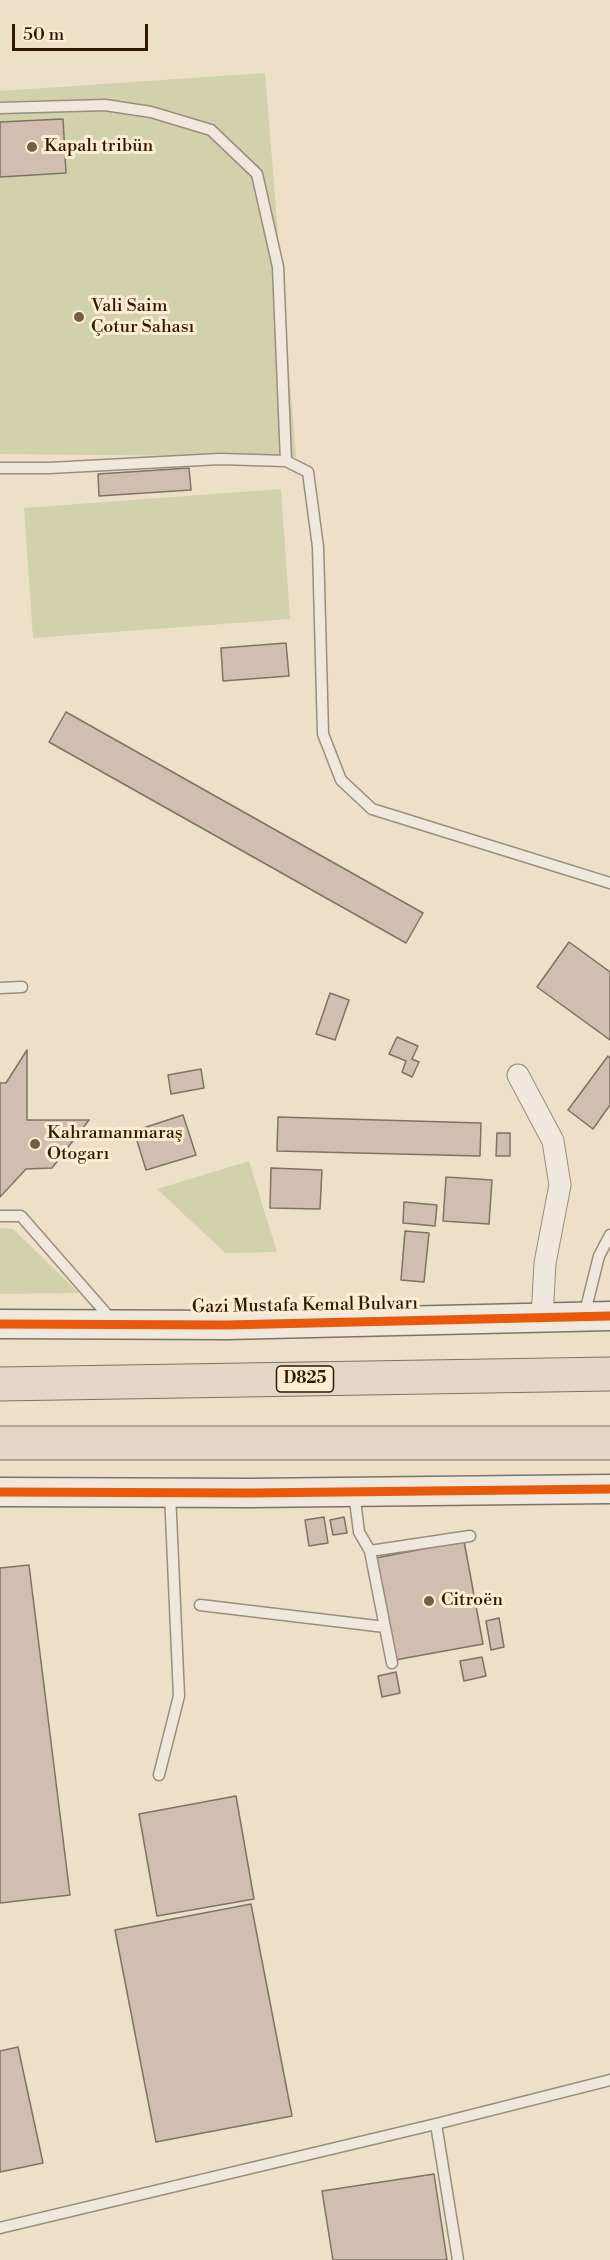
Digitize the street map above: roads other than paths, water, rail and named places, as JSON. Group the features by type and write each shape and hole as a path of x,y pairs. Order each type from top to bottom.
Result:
{"highway":[{"name":"D825","path":"0,1384 610,1374"},
{"path":"0,1443 610,1443"}],"street":[{"path":"518,1075 553,1141 560,1185 545,1263 542,1317"},
{"name":"Gazi Mustafa Kemal Bulvarı","path":"0,1324 239,1325 597,1316"},
{"path":"0,1492 610,1489"}],"lane":[{"path":"0,108 105,105 152,112 212,130 257,174 278,267 286,461"},
{"path":"0,468 49,468 220,459 286,461 308,472 318,547 323,734 341,780 372,809 610,883"},
{"path":"0,988 22,987"},
{"path":"0,1216 21,1216 116,1324"},
{"path":"597,1316 599,1256 610,1235"},
{"path":"159,1774 179,1696 170,1492"},
{"path":"354,1492 359,1532 370,1551 392,1663"},
{"path":"370,1551 470,1536"},
{"path":"200,1605 385,1627"},
{"path":"0,2228 610,2080"},
{"path":"436,2124 458,2260"}],"place":[{"name":"Kapalı tribün","path":"32,147"},
{"name":"Vali Saim Çotur Sahası","path":"79,317"},
{"name":"Kahramanmaraş Otogarı","path":"35,1144"},
{"name":"Citroën","path":"429,1601"}]}
